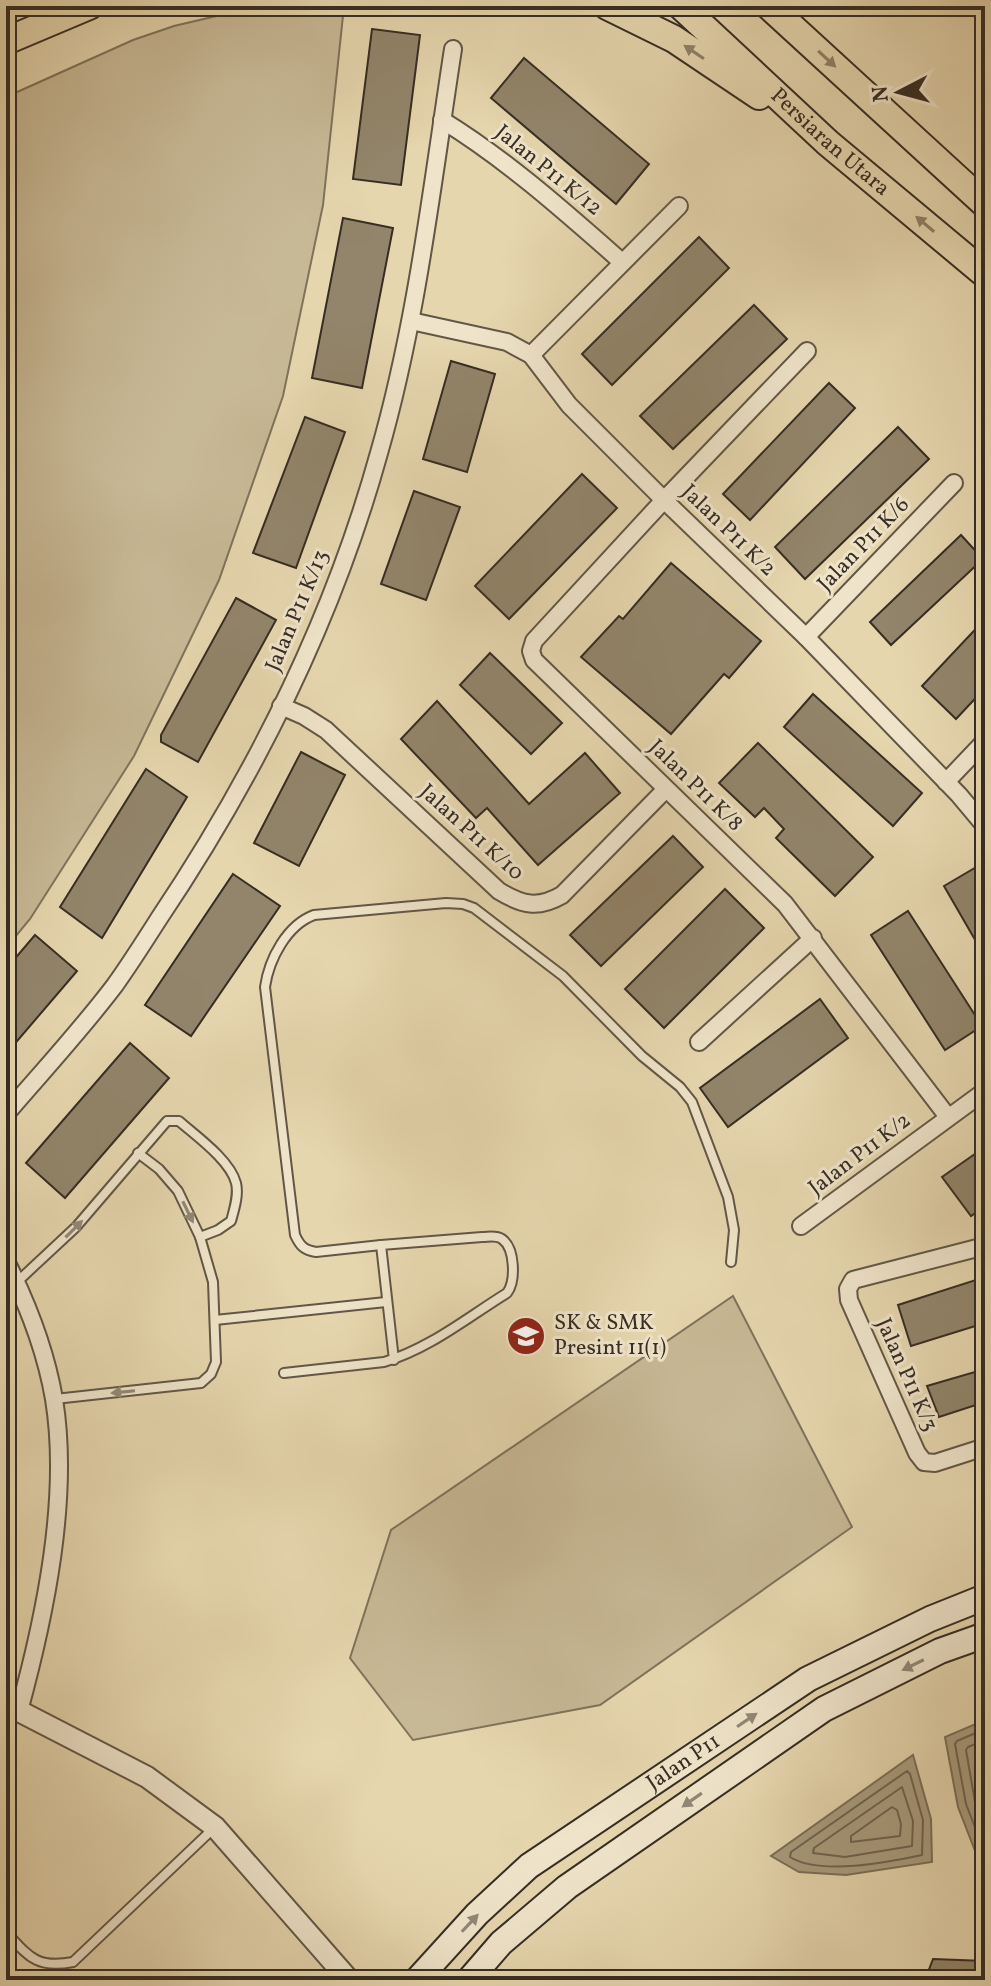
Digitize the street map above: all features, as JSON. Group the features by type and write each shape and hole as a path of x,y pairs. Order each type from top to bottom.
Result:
{"main road":[{"path":"6,41 89,6"},
{"path":"607,6 674,39 828,143"},
{"name":"Persiaran Utara","path":"681,6 828,143 985,274"},
{"path":"769,6 985,204"},
{"name":"Jalan P11","path":"417,1980 477,1914 529,1866 808,1679 930,1619 985,1597"},
{"name":"Jalan P11","path":"469,1980 501,1943 567,1887 824,1709 940,1651 985,1635"}],"street":[{"name":"Jalan P11 K/13","path":"6,1114 123,974 186,879 248,772 281,706 347,555 379,453 411,321 453,49"},
{"name":"Jalan P11 K/12","path":"442,120 479,143 544,194 622,262"},
{"path":"531,355 679,206"},
{"name":"Jalan P11 K/2","path":"411,321 507,342 531,355 569,405 806,637 985,826"},
{"path":"664,500 807,351"},
{"name":"Jalan P11 K/6","path":"806,637 954,483"},
{"name":"Jalan P11 K/8","path":"664,500 534,641 531,651 534,660 785,904 948,1117"},
{"name":"Jalan P11 K/10","path":"281,706 326,730 499,891 515,901 533,906 562,895 666,789"},
{"path":"946,782 985,741"},
{"path":"699,1042 813,938"},
{"name":"Jalan P11 K/2","path":"801,1226 985,1091"},
{"name":"Jalan P11 K/3","path":"985,1246 853,1280 848,1289 849,1300 917,1453 924,1462 935,1463 985,1447"},
{"path":"6,1261 11,1284 40,1346 54,1399 58,1462 55,1536 40,1636 13,1709 147,1777 215,1827 349,1980"}],"lane":[{"path":"284,1373 394,1360 419,1348 507,1293 514,1275 508,1246 496,1237 316,1252 300,1245 295,1235 265,987 266,977 286,938 301,919 314,915 455,903 474,908 563,976 692,1102 728,1197 734,1230 731,1262"},
{"path":"11,1284 76,1227 167,1121 179,1121 220,1157 236,1182 231,1221 200,1237"},
{"path":"54,1399 201,1383 211,1374 216,1362 213,1282 200,1237 178,1191 159,1169 138,1153"},
{"path":"381,1245 394,1360"},
{"path":"215,1320 386,1302"},
{"path":"6,1932 28,1955 52,1966 73,1962 215,1827"}],"shaded area":[{"path":"259,6 344,6 323,205 283,396 219,580 134,756 30,919 6,948 6,97 133,40 174,26"},
{"path":"733,1296 852,1527 600,1705 413,1740 350,1658 391,1530"}],"water":[{"path":"985,1720 985,1861 979,1861 958,1807 945,1737"},
{"path":"913,1755 931,1819 932,1862 846,1875 799,1872 771,1856"}],"building":[{"path":"372,29 420,35 401,185 353,179"},
{"path":"524,58 649,164 616,204 491,98"},
{"path":"343,218 393,228 362,388 312,378"},
{"path":"699,237 729,268 612,385 582,354"},
{"path":"754,305 787,339 673,449 640,416"},
{"path":"451,361 495,374 467,472 423,459"},
{"path":"829,383 855,408 750,520 723,494"},
{"path":"305,417 345,432 296,568 253,553"},
{"path":"898,427 929,459 805,579 775,547"},
{"path":"582,474 617,508 509,619 475,586"},
{"path":"414,491 460,507 426,600 381,584"},
{"path":"961,535 983,559 891,645 870,622"},
{"path":"671,563 761,641 729,678 724,674 671,734 581,657 619,616 623,619"},
{"path":"236,598 276,620 198,762 161,742 161,735"},
{"path":"985,619 985,688 956,719 922,686"},
{"path":"490,653 562,723 531,754 460,685"},
{"path":"813,694 922,793 893,826 784,727"},
{"path":"437,701 529,804 585,753 620,793 538,865 487,808 476,818 401,739"},
{"path":"758,743 873,857 835,896 776,838 784,829 764,808 755,817 719,783"},
{"path":"301,752 345,775 299,866 254,843"},
{"path":"146,769 187,797 102,938 60,907"},
{"path":"673,836 703,867 601,966 570,935"},
{"path":"985,862 985,957 944,886"},
{"path":"233,874 280,906 191,1036 145,1005"},
{"path":"725,889 764,928 664,1028 625,989"},
{"path":"908,911 982,1026 945,1050 871,935"},
{"path":"35,935 77,971 6,1054 6,969"},
{"path":"820,999 848,1038 728,1127 700,1088"},
{"path":"130,1043 169,1078 65,1198 26,1163"},
{"path":"985,1147 985,1206 971,1216 942,1177"},
{"path":"985,1277 985,1323 911,1346 898,1305"},
{"path":"985,1369 985,1402 939,1417 927,1386"},
{"path":"933,1959 985,1961 985,1980 925,1980"}],"place":[{"name":"SK & SMK Presint 11(1)","path":"526,1336"}]}
